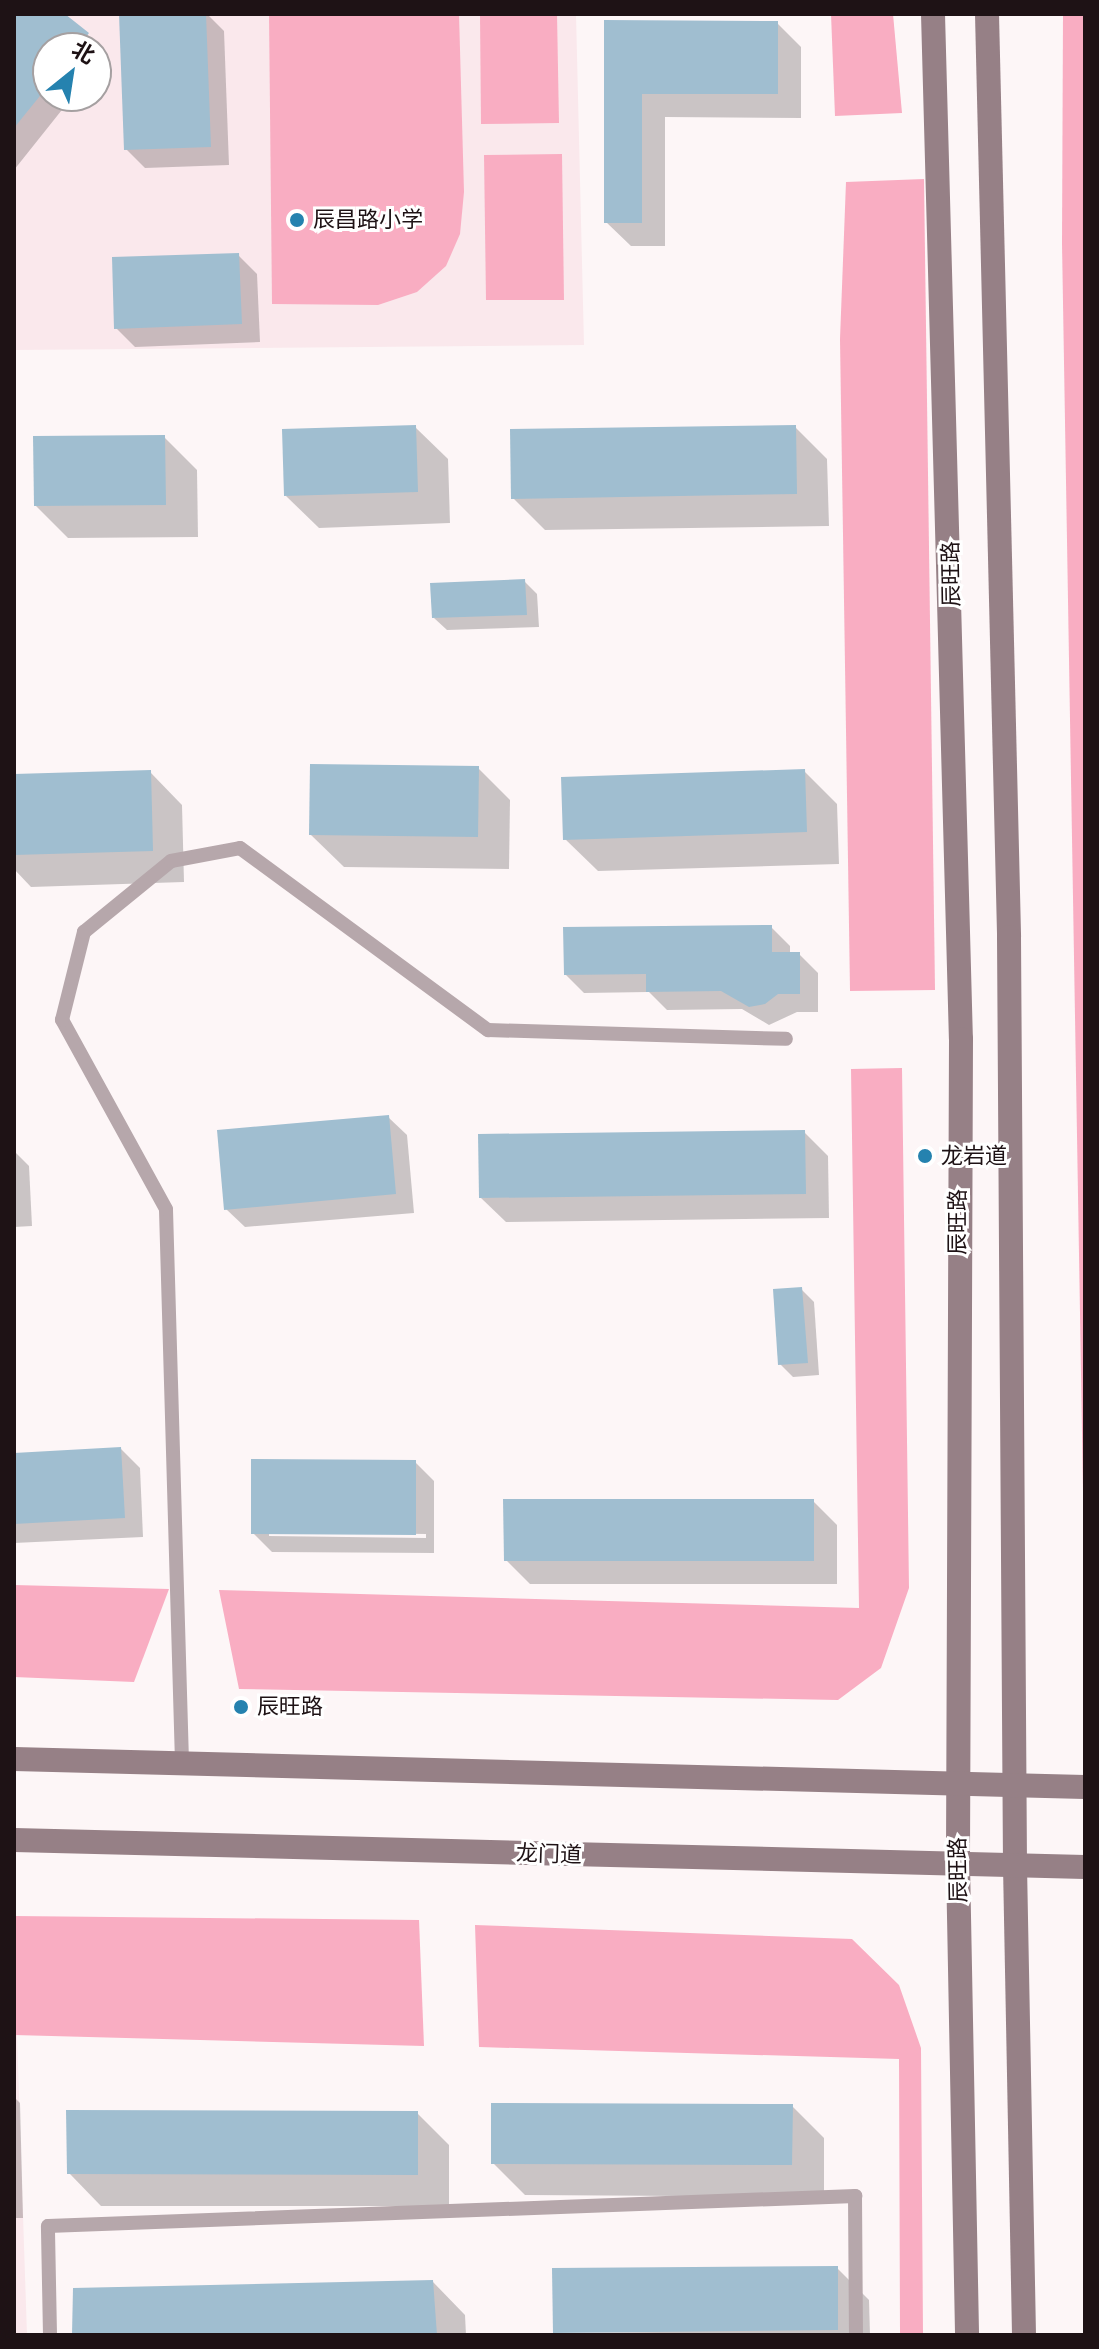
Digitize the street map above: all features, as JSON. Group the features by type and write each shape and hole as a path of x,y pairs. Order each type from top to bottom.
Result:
{"street":[{"name":"辰旺路","path":"933,14 961,1039 958,1864 967,2335"},
{"path":"987,14 1009,937 1022,1786 1015,1866 1024,2335"},
{"path":"14,1759 1078,1787"},
{"path":"849,1785 958,1785"},
{"name":"龙门道","path":"14,1840 1085,1867"}],"lane":[{"path":"182,1762 166,1209 62,1020 84,932 171,861 240,848 488,1030 786,1039"},
{"path":"50,2335 48,2226 855,2196 856,2335"}],"shaded area":[{"name":"辰昌路小学","path":"14,14 576,14 584,345 14,350"},
{"path":"269,14 459,14 464,192 460,234 446,266 417,292 378,305 272,304"},
{"path":"480,14 557,14 559,123 481,124"},
{"path":"831,14 893,14 902,113 835,116"},
{"path":"1063,14 1085,14 1085,1611 1062,243"},
{"path":"562,154 564,300 486,300 484,155"},
{"path":"924,179 935,990 850,991 840,339 846,182"},
{"path":"902,1068 909,1588 881,1668 838,1700 239,1689 219,1590 859,1608 851,1069"},
{"path":"14,1585 169,1589 134,1682 14,1677"},
{"path":"14,1916 419,1920 424,2046 14,2035"},
{"path":"475,1925 852,1939 899,1985 921,2048 923,2335 900,2335 899,2059 479,2047"},
{"path":"14,2035 17,2035 27,2335 14,2335"}],"building":[{"path":"14,14 65,14 88,32 32,32 32,106 14,128"},
{"path":"119,14 206,14 211,147 124,150"},
{"path":"604,20 778,21 778,94 642,94 642,223 604,223"},
{"path":"239,253 242,324 114,329 112,257"},
{"path":"416,425 418,492 284,496 282,429"},
{"path":"796,425 797,494 511,499 510,429"},
{"path":"165,435 166,505 34,506 33,436"},
{"path":"525,579 527,615 432,618 430,583"},
{"path":"310,764 479,766 478,837 309,835"},
{"path":"805,769 807,832 563,840 561,777"},
{"path":"151,770 153,851 14,855 14,774"},
{"path":"772,925 772,952 800,952 800,994 778,994 765,1004 749,1007 721,991 646,992 646,974 564,975 563,927"},
{"path":"389,1115 396,1194 224,1210 217,1130"},
{"path":"805,1130 806,1194 479,1198 478,1134"},
{"path":"802,1287 808,1363 778,1365 773,1289"},
{"path":"121,1447 125,1518 14,1524 14,1453"},
{"path":"251,1459 416,1460 416,1535 251,1534"},
{"path":"503,1499 814,1499 814,1561 504,1561"},
{"path":"491,2103 793,2104 792,2165 491,2164"},
{"path":"66,2110 418,2111 418,2175 67,2174"},
{"path":"838,2266 838,2330 553,2333 552,2268"},
{"path":"433,2280 437,2335 72,2335 73,2288"}],"place":[{"name":"辰昌路小学","path":"297,220"},
{"name":"龙岩道","path":"925,1156"},
{"name":"辰旺路","path":"241,1707"}]}
